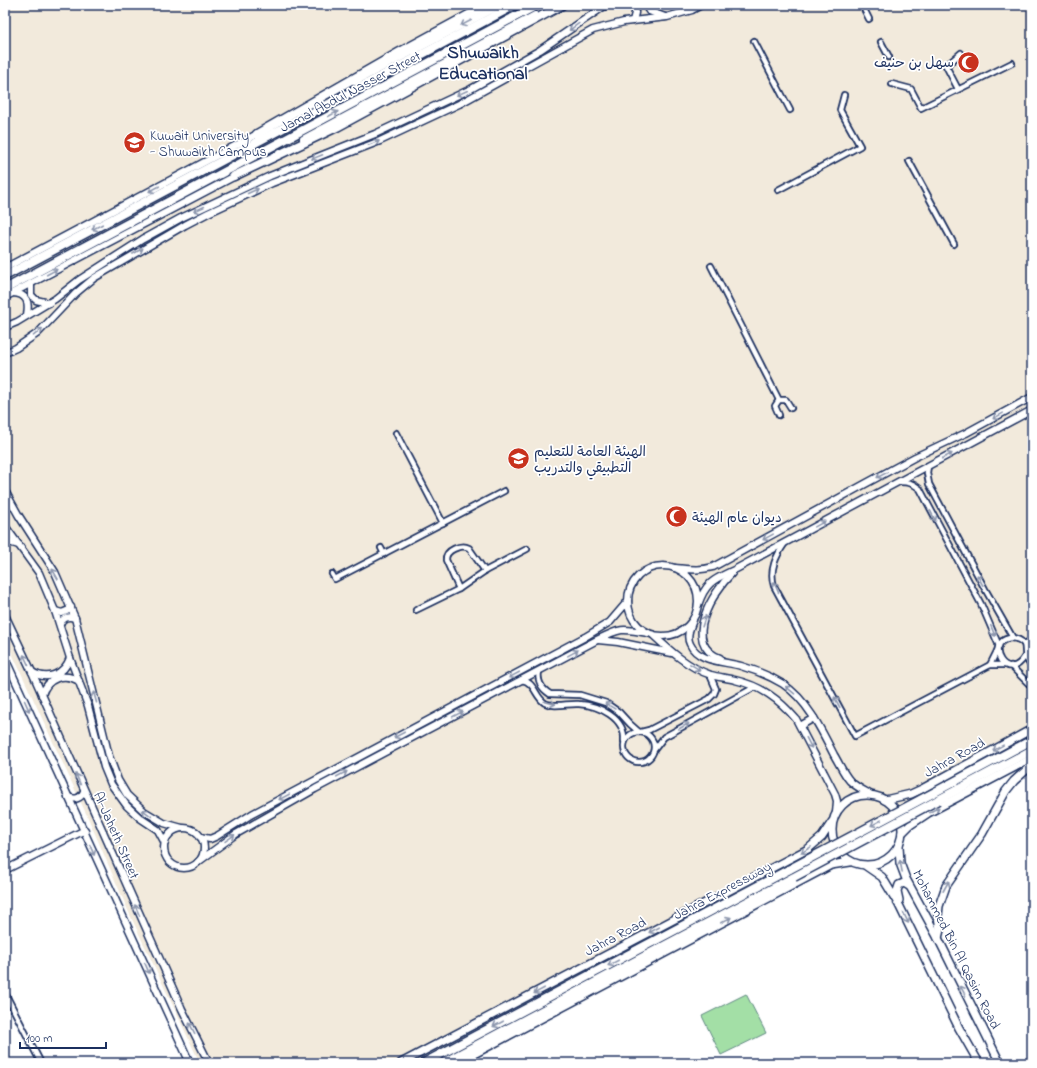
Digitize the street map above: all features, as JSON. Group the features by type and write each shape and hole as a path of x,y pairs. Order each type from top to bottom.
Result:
{"highway":[{"path":"258,134 400,52 487,5"},
{"name":"Jamal Abdul Nasser Street","path":"5,276 514,5"},
{"name":"Jamal Abdul Nasser Street","path":"5,289 537,5"},
{"path":"234,176 337,127 562,5"},
{"name":"Jahra Expressway","path":"424,1063 1032,740"},
{"name":"Jahra Expressway","path":"443,1063 1032,750"}],"main road":[{"name":"Jahra Road","path":"885,800 922,790 1032,728"},
{"path":"902,833 910,825 928,813 1032,758"},
{"path":"938,938 940,930 938,916 939,906 946,886 982,834 1006,791 1014,781 1032,765"},
{"path":"850,862 840,853 833,842 832,822 836,813 844,804 854,798 866,795 873,796 885,800 898,814 901,820 902,833 899,846 886,860 866,866"},
{"name":"Jahra Road","path":"401,1063 808,849 819,840 832,822"},
{"name":"Mohammed Bin Al Qasim Road","path":"899,846 903,872 938,938 1000,1063"},
{"path":"457,1063 831,865 850,862 866,866 882,877 899,905 959,1028 979,1063"},
{"path":"899,905 897,887 902,883 910,886"}],"street":[{"path":"5,268 501,5"},
{"path":"5,298 554,5"},
{"path":"5,327 17,322 49,303 80,280 181,218 279,172 375,134 471,89 540,50 606,5"},
{"path":"633,21 635,5"},
{"path":"645,5 649,11 667,17"},
{"path":"5,353 16,348 38,333 76,293 94,278 184,225 242,196 380,141 459,104 593,30 609,25 667,17 692,10 702,5"},
{"path":"862,5 869,19"},
{"path":"754,41 790,110"},
{"path":"881,42 889,57"},
{"path":"958,90 946,66 961,53"},
{"path":"892,84 911,89 921,108 1012,62"},
{"path":"778,190 860,146 840,110 844,95"},
{"path":"909,161 954,244"},
{"path":"297,165 299,172"},
{"path":"279,172 282,179"},
{"path":"711,266 779,400"},
{"path":"31,283 31,295 36,300 49,303"},
{"path":"13,293 20,294 26,299 28,305 27,315"},
{"path":"836,813 837,801 835,794 796,719 774,696 736,680 710,675 672,653 650,634 640,628 634,621 628,602 629,593 633,584 640,575 659,567 704,570 712,567 915,457 966,433 1032,397"},
{"path":"779,400 786,400 791,408"},
{"path":"779,400 775,406 779,415"},
{"path":"873,796 857,787 846,776 814,718 796,695 783,685 756,671 706,657 696,652 690,644 687,636 702,592 717,578 1032,410"},
{"path":"396,433 443,523"},
{"path":"928,466 927,473 929,484 1013,638"},
{"path":"899,482 909,482 916,485 920,489 981,604 998,649 998,657 1005,665"},
{"path":"5,491 19,516 55,572 71,607 110,756 118,780 127,794 144,811 164,823 192,830 200,837 210,839 252,814 602,628 615,617 628,602"},
{"path":"332,574 335,579 504,491"},
{"path":"927,503 936,498"},
{"path":"5,538 7,529"},
{"path":"7,529 39,573 55,611 92,719 104,767 111,784 121,800 130,809 158,830 165,843"},
{"path":"781,530 786,542"},
{"path":"786,542 774,564 774,586 855,736 990,665 1017,665 1022,662 1025,656 1026,650 1024,644 1013,638 1002,641 990,665"},
{"path":"5,543 19,545"},
{"path":"459,588 446,560 448,552 462,546 469,548 485,572"},
{"path":"380,548 384,554"},
{"path":"416,610 459,588 527,548"},
{"path":"675,568 685,574 693,583 698,594 698,605"},
{"path":"736,569 723,582 712,598 702,624 701,637 704,644 714,656 740,666"},
{"path":"55,611 62,613 69,610 71,607"},
{"name":"Al-Jaheth Street","path":"5,615 32,672 182,1009 209,1063"},
{"path":"60,624 64,618 75,618"},
{"path":"182,828 173,832 166,839 165,854 171,863 176,866 186,868 198,862 236,834 315,789 614,631 624,629 664,636 675,634 685,629 693,620"},
{"path":"597,640 618,642 672,653"},
{"path":"1024,644 1032,640"},
{"path":"1025,656 1032,668"},
{"name":"Al-Jaheth Street","path":"5,658 84,830 92,851 127,922 190,1063"},
{"path":"32,672 40,676 53,676 64,670 70,658"},
{"path":"530,666 537,673 544,690 550,694 580,696 606,703 619,712 640,732 646,734 652,740 654,750"},
{"path":"1011,666 1032,688"},
{"path":"624,741 631,734 649,730 709,700 716,689 710,675"},
{"path":"42,695 46,686 56,678 66,676 79,681"},
{"path":"522,680 531,684 539,698 546,703 554,705 586,705 607,713 621,726 624,732 623,746 626,756 634,762 645,762 650,758 664,737 755,687"},
{"path":"800,726 814,718"},
{"path":"414,727 418,734"},
{"path":"68,797 74,799 78,798 84,791"},
{"path":"5,870 84,830"},
{"path":"198,862 204,850 200,837"},
{"path":"5,993 41,1063"}],"shaded area":[{"name":"الهيئة العامة للتعليم التطبيقي والتدريب","path":"5,5 1032,5 1032,748 807,865 434,1063 200,1063 130,915 89,820 5,638"}],"green space":[{"path":"746,994 766,1033 721,1055 702,1016"}],"place":[{"name":"سهل بن حنيف","path":"969,62"},
{"name":"Kuwait University - Shuwaikh Campus","path":"134,143"},
{"name":"الهيئة العامة للتعليم التطبيقي والتدريب","path":"518,459"},
{"name":"ديوان عام الهيئة","path":"677,517"}],"district":[{"name":"Shuwaikh Educational","path":"483,62"}]}
